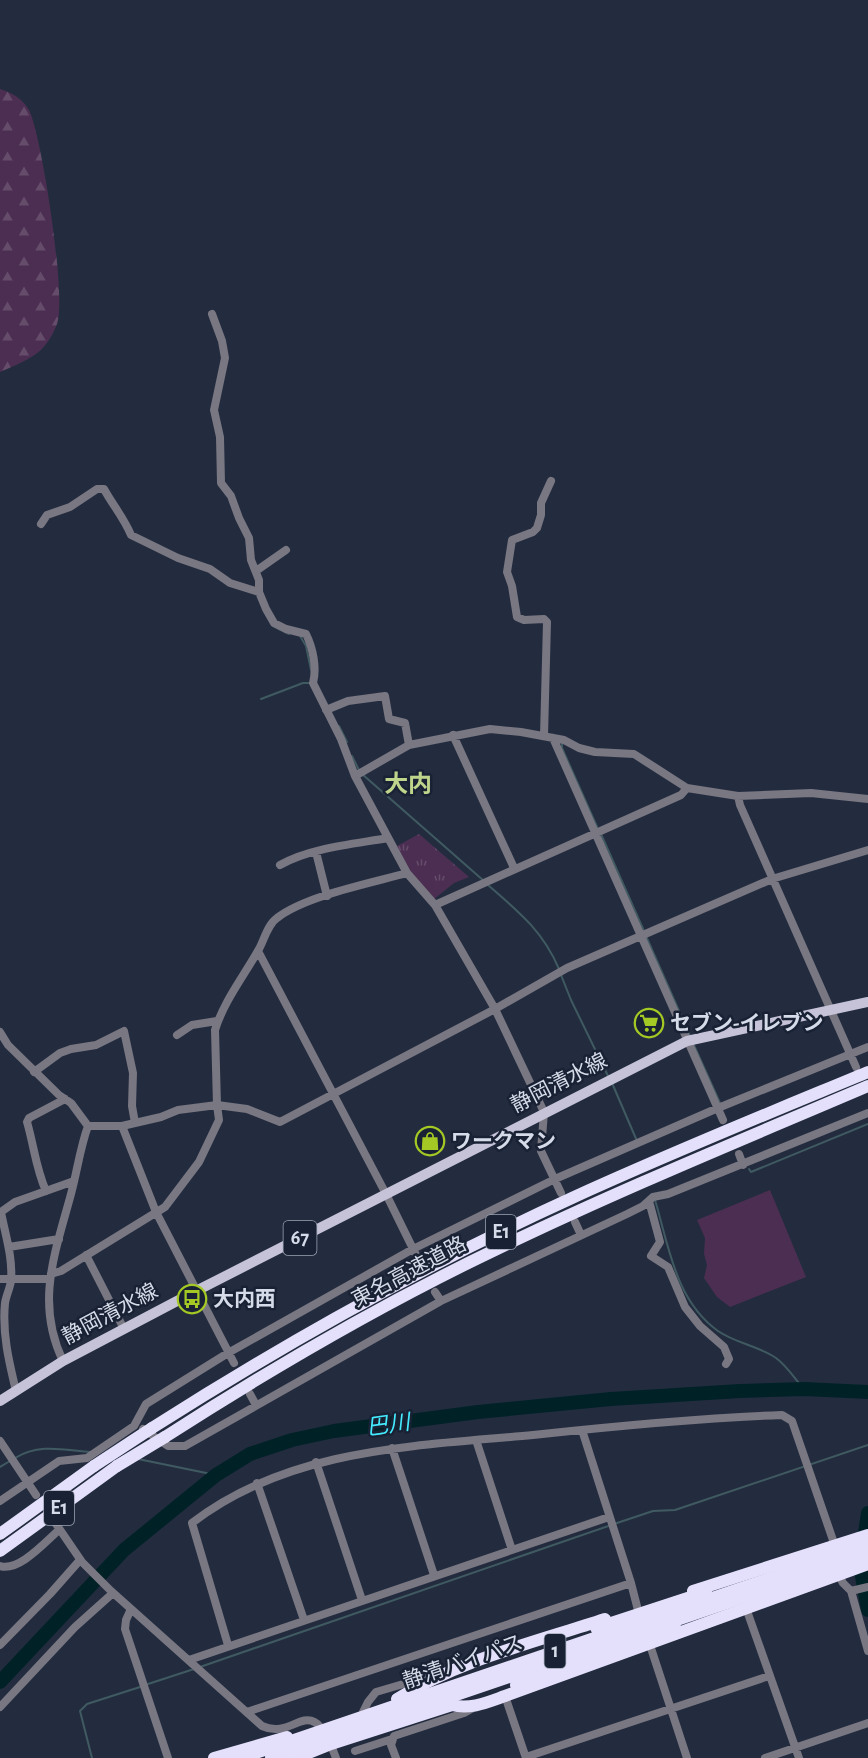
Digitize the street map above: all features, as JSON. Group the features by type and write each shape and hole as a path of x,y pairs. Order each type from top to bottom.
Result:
{"highway":[{"name":"東名高速道路","path":"0,1534 90,1462 152,1428 330,1321 490,1237 573,1197 862,1069"},
{"name":"東名高速道路","path":"0,1551 117,1466 273,1369 336,1333 496,1249 662,1173 868,1086"},
{"path":"214,1758 322,1728 496,1661 831,1551 868,1535"},
{"name":"静清バイパス","path":"241,1758 831,1551 868,1545"},
{"path":"397,1699 448,1672 637,1609 831,1551"},
{"name":"静清バイパス","path":"271,1758 840,1569 868,1555"},
{"name":"1","path":"296,1758 331,1744 452,1706 478,1705 505,1696 650,1645 840,1569 868,1564"},
{"path":"452,1706 840,1569"}],"main road":[{"name":"静岡清水線","path":"0,1401 63,1361 196,1291 687,1041 868,1002"}],"street":[{"path":"212,314 222,341 225,358 214,410 220,437 222,483 231,496 249,538 251,560 256,571 259,592 274,623 306,634 314,665 313,683 341,739 355,776 406,873 435,905 495,1009 544,1112 541,1152 561,1193"},
{"path":"544,736 547,622 544,619 524,620 517,617 512,586 507,572 512,540 533,532 537,528 541,515 541,503 551,481"},
{"path":"41,524 47,515 70,507 97,489 104,489 116,511 126,522 131,535 178,558 210,569 230,583 259,592"},
{"path":"256,571 286,550"},
{"path":"326,710 348,701 385,696 389,719 405,723 410,745"},
{"path":"355,776 410,745 490,729 564,740 579,748 595,752 634,754 687,788 738,796 811,793 868,799"},
{"path":"453,735 514,868"},
{"path":"553,738 723,1120"},
{"path":"435,905 681,795 687,788"},
{"path":"738,796 771,879 850,1054 862,1069"},
{"path":"280,865 316,852 388,838"},
{"path":"88,1126 122,1126 161,1117 178,1110 217,1105 247,1109 280,1122 495,1009 567,968 771,879 868,850"},
{"path":"316,852 327,896"},
{"path":"0,1279 51,1276 165,1207 205,1152 219,1120 214,1038 217,1021 274,920 290,909 406,873"},
{"path":"258,951 420,1263"},
{"path":"177,1035 192,1025 217,1021"},
{"path":"34,1072 60,1053 96,1045 124,1031 133,1073 132,1106 135,1123"},
{"path":"0,1032 8,1045 34,1072 71,1104 88,1126"},
{"path":"0,1501 59,1461 90,1462 104,1447 130,1430 146,1404 228,1353 413,1249 555,1179 718,1108 868,1047"},
{"path":"46,1191 38,1172 27,1122 65,1099"},
{"path":"137,1422 163,1444 178,1448 185,1446 441,1301 627,1214 654,1198 743,1165 868,1113"},
{"path":"63,1361 52,1336 48,1314 51,1276 88,1126"},
{"path":"122,1126 156,1212 234,1363"},
{"path":"738,1154 743,1165"},
{"path":"16,1391 3,1330 3,1302 10,1280 9,1247 5,1238 1,1212 15,1202 74,1181"},
{"path":"654,1198 660,1242 651,1256 668,1267 685,1307 700,1326 724,1347 729,1359 726,1364"},
{"path":"575,1222 581,1235"},
{"path":"9,1247 59,1239"},
{"path":"86,1255 124,1329"},
{"path":"435,1292 441,1301"},
{"path":"250,1394 256,1406"},
{"path":"228,1646 192,1523 237,1493 257,1483 316,1462 392,1448 647,1423 782,1414 792,1421 831,1551 840,1569 843,1583 854,1591 868,1651"},
{"path":"582,1430 632,1583 637,1609 687,1758"},
{"path":"476,1440 512,1550"},
{"path":"0,1441 36,1495"},
{"path":"392,1448 434,1575"},
{"path":"316,1462 362,1600"},
{"path":"257,1483 304,1620"},
{"path":"189,1660 609,1517"},
{"path":"54,1521 81,1561 112,1592 262,1726 276,1730 304,1719 310,1720 322,1728 336,1758"},
{"path":"0,1566 10,1568 19,1564 59,1530"},
{"path":"0,1645 81,1561"},
{"path":"247,1712 632,1583"},
{"path":"854,1591 868,1587"},
{"path":"0,1707 75,1627 112,1592"},
{"path":"746,1608 799,1758"},
{"path":"131,1609 125,1629 168,1758"},
{"path":"363,1712 376,1692 423,1677 448,1672"},
{"path":"505,1696 526,1758 769,1676"},
{"path":"355,1750 464,1713 478,1705"},
{"path":"765,1758 868,1723"},
{"path":"392,1739 396,1758"}],"green space":[{"path":"0,89 13,94 23,102 29,110 34,126 52,217 59,283 59,308 57,324 47,343 35,355 0,372"},
{"path":"419,834 469,877 454,883 434,899 410,871 397,846"},
{"path":"770,1190 806,1277 730,1307 717,1297 704,1278 707,1265 704,1254 705,1238 697,1220"}],"waterway":[{"path":"273,626 289,634"},
{"path":"300,636 306,646 311,670"},
{"path":"261,699 303,683 310,683"},
{"path":"339,726 347,742"},
{"path":"562,744 598,829"},
{"path":"352,756 359,770"},
{"path":"362,774 484,881"},
{"path":"601,834 644,931"},
{"path":"488,885 537,933 559,969"},
{"path":"646,936 691,1038"},
{"path":"561,975 609,1078"},
{"path":"693,1043 720,1103"},
{"path":"612,1083 637,1141"},
{"path":"749,1169 751,1172 868,1124"},
{"path":"655,1200 676,1271 692,1304 718,1331 776,1358 804,1389"},
{"name":"巴川","path":"0,1682 124,1550 216,1475 250,1454 292,1440 334,1431 478,1412 611,1399 740,1391 804,1389 868,1392"},
{"path":"200,1667 653,1511 675,1510 868,1445"},
{"path":"15,1458 33,1450 43,1449 91,1452"},
{"path":"138,1459 216,1475"},
{"path":"0,1467 10,1461"},
{"path":"868,1513 860,1565 868,1610"},
{"path":"145,1685 194,1669"},
{"path":"92,1758 80,1711 87,1704 140,1687"}],"place":[{"name":"セブン-イレブン","path":"649,1023"},
{"name":"ワークマン","path":"430,1141"},
{"name":"大内西","path":"192,1299"}],"district":[{"name":"大内","path":"408,785"}]}
